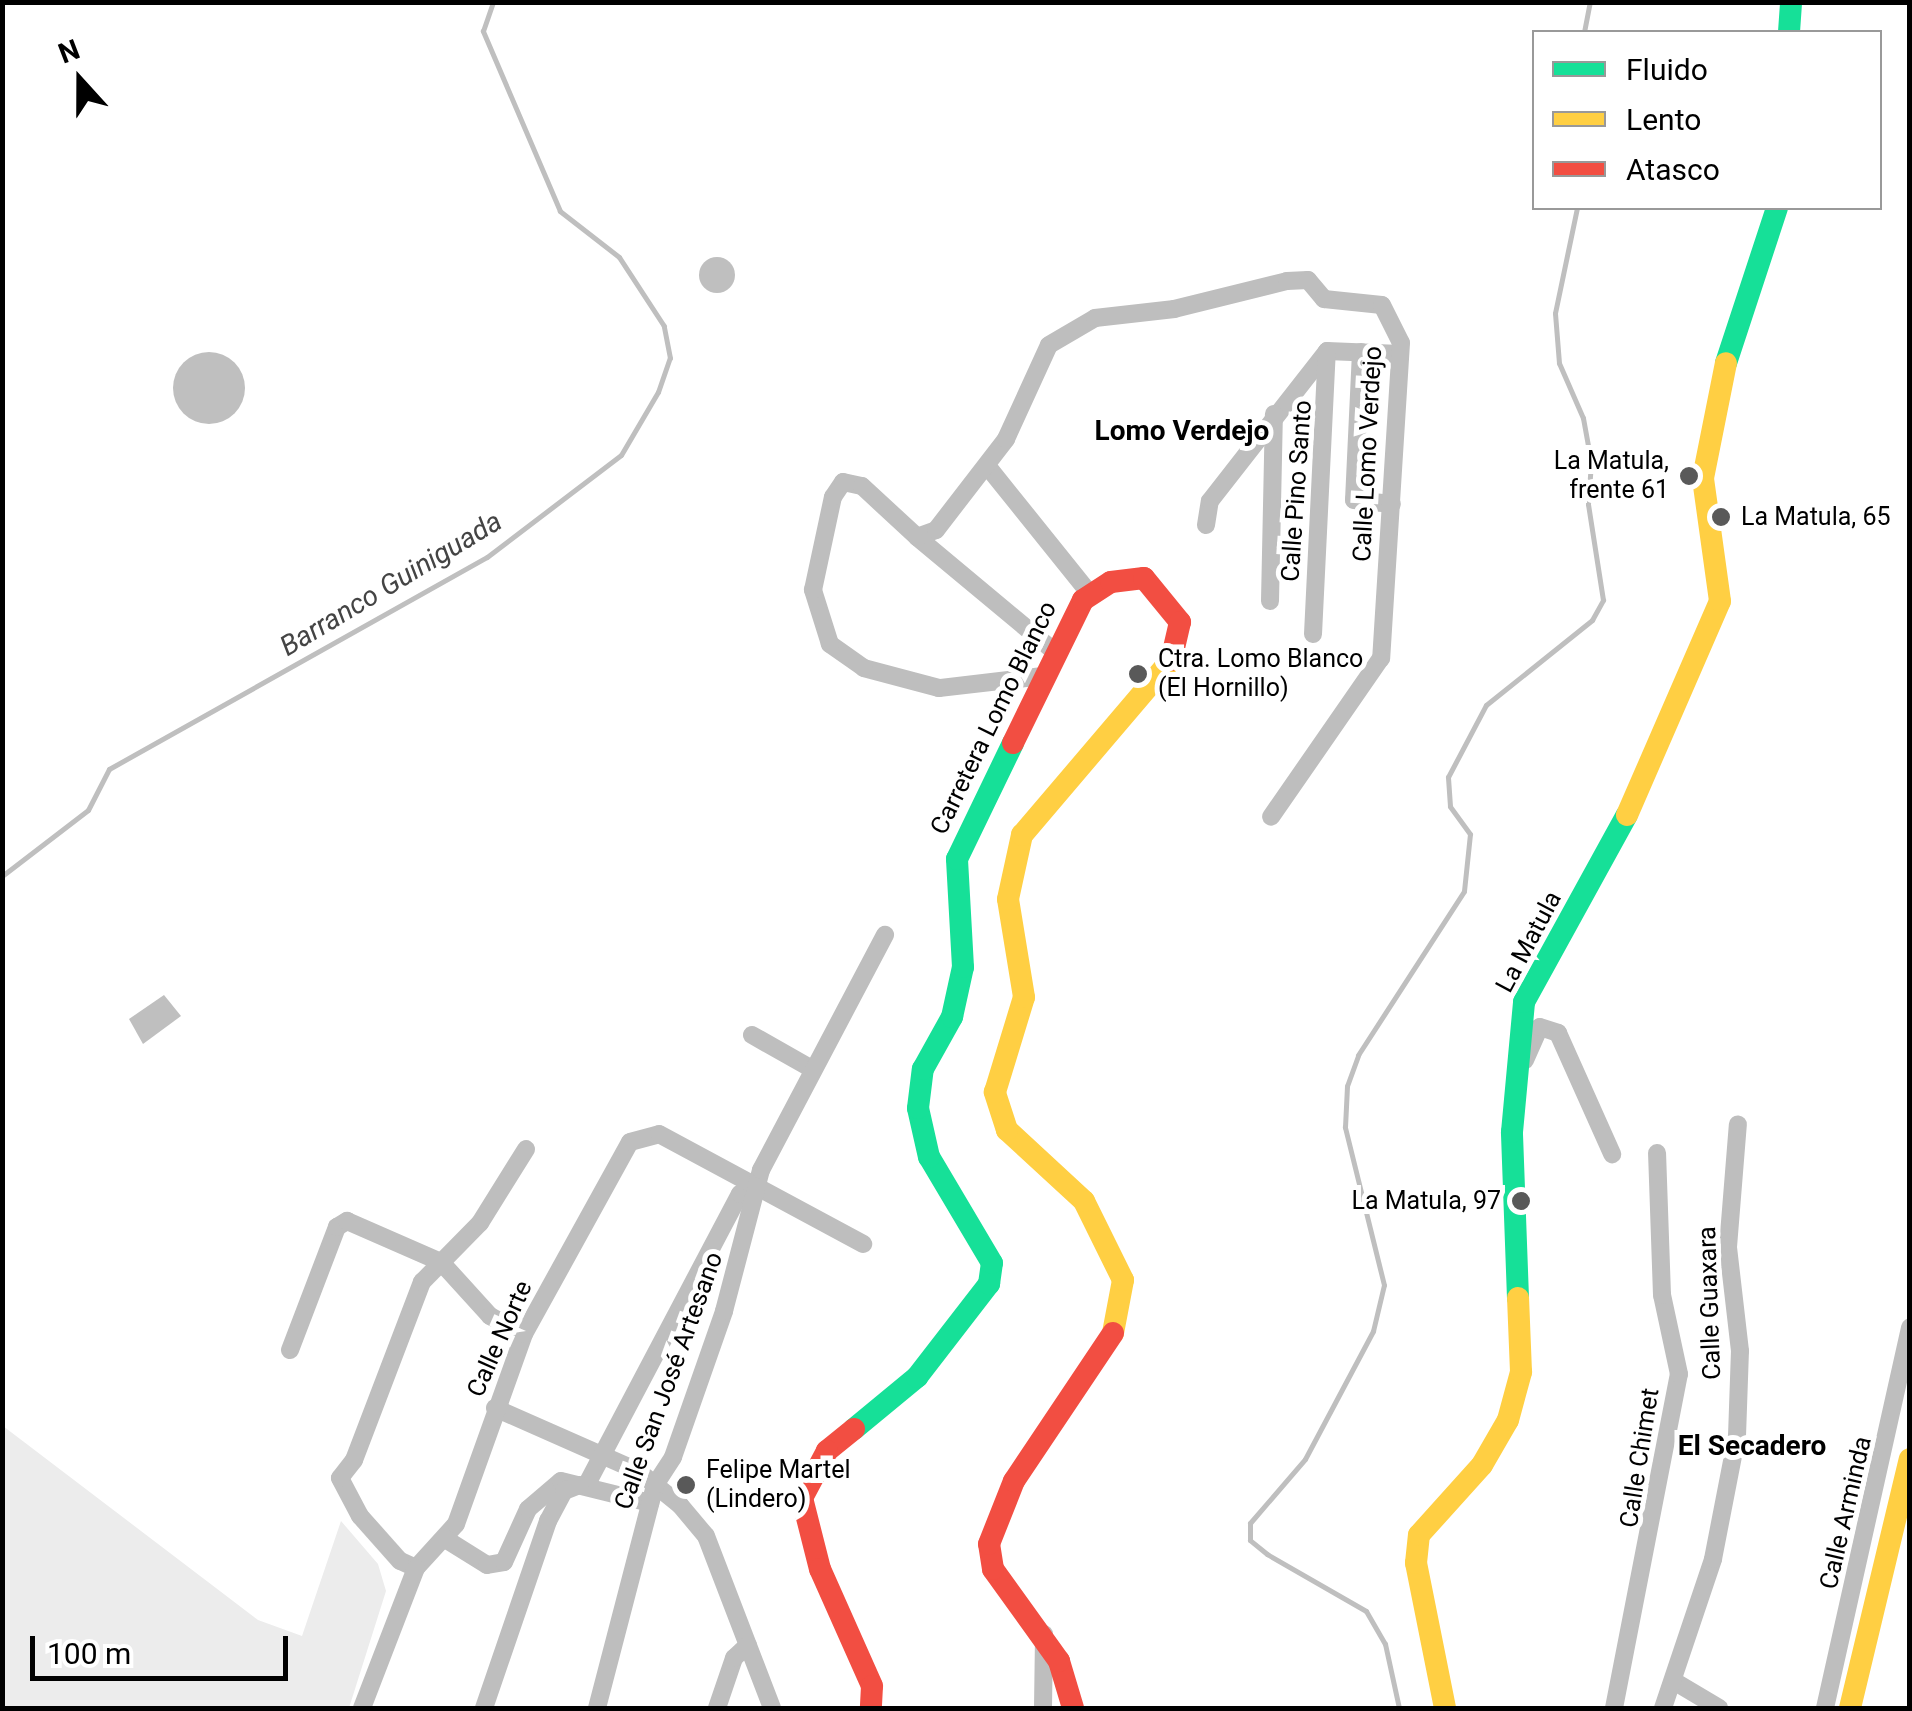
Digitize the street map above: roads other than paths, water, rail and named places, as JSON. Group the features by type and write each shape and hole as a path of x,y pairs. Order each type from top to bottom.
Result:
{"street":[{"path":"1789,30 1790,2"},
{"name":"La Matula","path":"1445,1708 1416,1563 1419,1536 1482,1465 1508,1420 1521,1372 1512,1132 1524,1002 1644,785 1720,601 1704,478 1715,398 1776,210"},
{"name":"Calle Lomo Verdejo","path":"917,537 956,514 988,467 1048,345 1095,318 1308,280 1324,300 1382,305 1394,319 1400,354 1381,658 1271,817"},
{"path":"1206,526 1210,501 1274,414 1327,351 1400,354"},
{"name":"Calle Pino Santo","path":"1312,634 1327,351"},
{"path":"1361,352 1354,500 1392,504"},
{"path":"1270,601 1274,414"},
{"path":"988,467 1090,594"},
{"path":"1043,676 940,688 864,668 830,644 813,590 832,497 843,482 862,486 1054,651"},
{"name":"Carretera Lomo Blanco","path":"870,1708 872,1686 820,1569 802,1498 827,1451 917,1377 989,1284 986,1248 929,1157 918,1108 923,1069 952,1017 962,967 957,859 1054,651 1090,594 1126,577 1144,578 1180,622 1162,676 1022,836 1008,899 1024,997 998,1069 996,1107 1007,1130 1084,1202 1123,1280 1112,1333 1014,1480 989,1544 992,1569 1044,1634 1073,1708"},
{"path":"758,1188 812,1069 885,936"},
{"path":"1512,1132 1528,1042 1540,1027 1558,1033 1612,1154"},
{"path":"752,1034 812,1069"},
{"name":"Calle Guaxara","path":"1663,1708 1676,1683 1713,1559 1737,1436 1740,1351 1728,1248 1738,1124"},
{"name":"Calle Norte","path":"416,1568 448,1540 524,1334 630,1142 643,1135 659,1134 758,1188"},
{"path":"362,1708 416,1568 400,1562 360,1516 340,1478 354,1460 387,1365 422,1282 480,1223 526,1149"},
{"name":"Calle Chimet","path":"1614,1708 1680,1374 1662,1295 1657,1153"},
{"path":"588,1482 598,1453 740,1194 758,1188 863,1244"},
{"name":"Calle San José Artesano","path":"597,1708 652,1494 673,1458 724,1311 758,1188"},
{"path":"290,1350 337,1227 363,1225 440,1262 490,1316 524,1334"},
{"name":"Calle Arminda","path":"1826,1708 1910,1327"},
{"path":"495,1408 598,1453 706,1536 772,1708"},
{"path":"1841,1708 1900,1537 1910,1459"},
{"path":"448,1540 487,1565 504,1562 542,1491 562,1481 652,1494"},
{"path":"484,1708 548,1521 564,1491 588,1482"},
{"path":"1850,1708 1875,1603"},
{"path":"1043,1708 1044,1634"},
{"path":"717,1708 734,1658 748,1645"},
{"path":"1676,1683 1720,1706"}],"waterway":[{"name":"Barranco Guiniguada","path":"2,876 88,810 109,769 487,557 621,455 658,392 670,358 664,326 619,257 560,211 483,31 493,2"},
{"path":"1584,30 1590,2"},
{"path":"1399,1708 1385,1644 1366,1611 1267,1554 1250,1540 1250,1523 1305,1459 1373,1331 1384,1285 1345,1127 1347,1086 1358,1055 1464,891 1470,834 1450,806 1448,777 1486,705 1592,620 1603,600 1588,504 1591,462 1583,418 1559,363 1555,313 1577,210"}],"place":[{"name":"La Matula, frente 61","path":"1689,476"},
{"name":"La Matula, 65","path":"1721,517"},
{"name":"Ctra. Lomo Blanco (El Hornillo)","path":"1138,674"},
{"name":"La Matula, 97","path":"1521,1201"},
{"name":"Felipe Martel (Lindero)","path":"686,1485"}],"district":[{"name":"Lomo Verdejo","path":"1182,431"},
{"name":"El Secadero","path":"1752,1446"}]}
